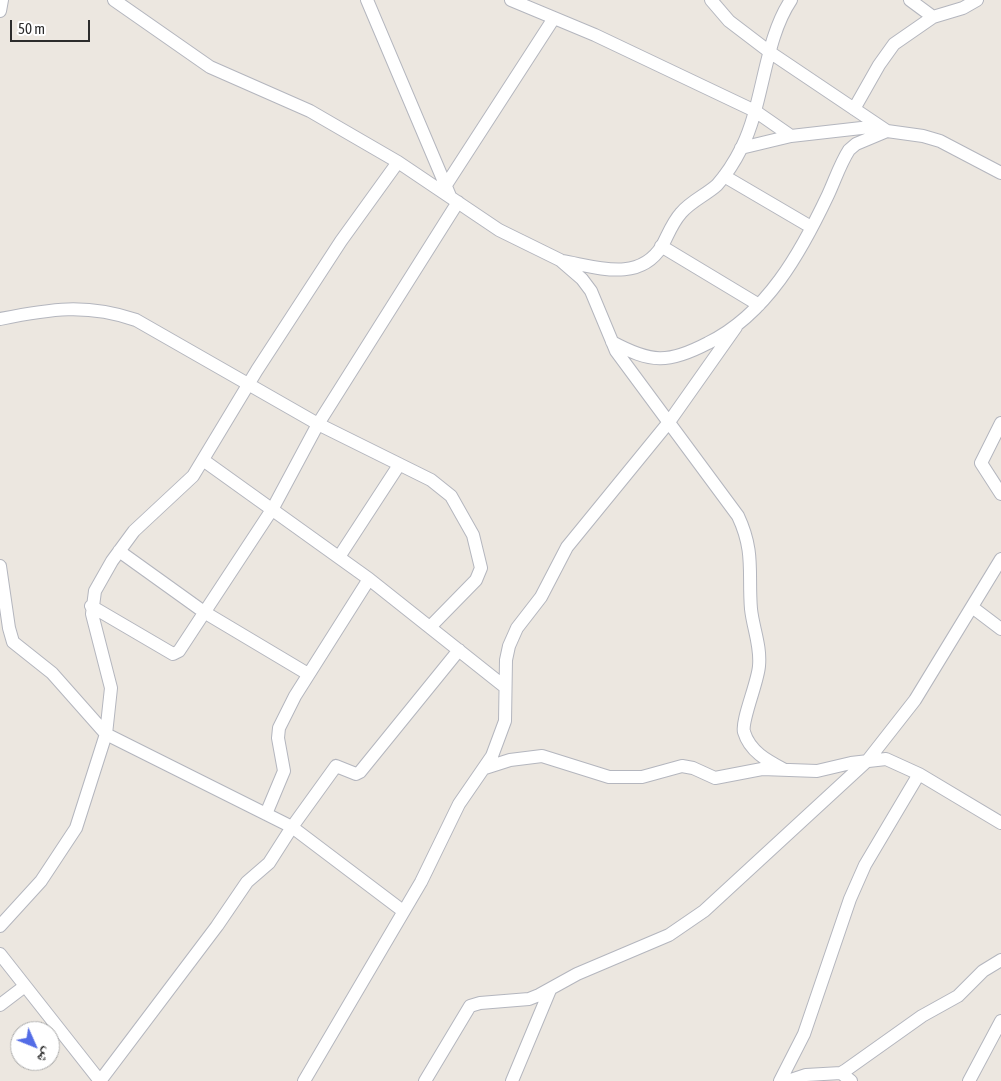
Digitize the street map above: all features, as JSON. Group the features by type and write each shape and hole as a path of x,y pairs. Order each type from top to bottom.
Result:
{"street":[{"path":"0,11 2,0"},
{"path":"114,0 210,68 296,103 451,194 499,230 560,260 582,279 591,291 611,342 738,516 748,539 751,609 759,666 756,688 744,729 751,747 785,770"},
{"path":"367,0 451,194"},
{"path":"711,0 729,21 771,53 883,129"},
{"path":"560,260 616,271 628,270 650,261 681,212 716,185 724,176 741,148 755,111 778,24 791,0"},
{"path":"910,0 933,17"},
{"path":"854,109 879,64 894,44 933,17 963,8 977,0"},
{"path":"516,1 595,34 755,111 791,136"},
{"path":"91,606 175,654 273,508 318,424 554,18"},
{"path":"611,342 636,355 662,358 680,356 697,349 736,326 759,305 781,280 811,227 849,150 883,129"},
{"path":"741,148 791,136 883,129 940,141 1001,172"},
{"path":"0,926 41,881 76,828 106,734 112,688 97,637 91,606 95,591 119,551 148,516 184,486 203,460 249,383 341,241 398,162"},
{"path":"724,176 811,227"},
{"path":"661,246 759,305"},
{"path":"0,319 66,308 120,314 151,327 318,424 436,483 450,496 473,534 481,568 476,580 430,627"},
{"path":"304,1081 421,882 459,804 492,756 505,721 506,660 509,646 517,628 541,597 567,547 669,422 736,326"},
{"path":"1001,423 980,464 1001,494"},
{"path":"203,460 273,508 370,579 505,687"},
{"path":"339,557 399,464"},
{"path":"119,551 204,612 308,674"},
{"path":"425,1081 470,1006 480,1003 529,999 550,990 577,974 650,944 686,924 711,905 868,760 915,700 1001,559"},
{"path":"0,566 9,628 13,642 52,673 106,734 292,827 403,911"},
{"path":"266,814 284,771 278,738 279,728 308,674 370,579"},
{"path":"972,607 1001,629"},
{"path":"0,954 100,1081 217,926 247,882 269,863 292,827 336,766 356,774 360,772 459,650"},
{"path":"485,768 522,757 542,756 609,777 642,777 682,766 693,768 715,778 753,770 817,771 878,758 895,761 1001,823"},
{"path":"780,1081 804,1034 850,899 865,865 919,774"},
{"path":"788,1081 806,1075 840,1073 922,1016 958,996 983,971 1001,960"},
{"path":"0,1005 25,986"},
{"path":"512,1081 550,990"},
{"path":"969,1081 1001,1021"},
{"path":"840,1073 851,1081"}]}
